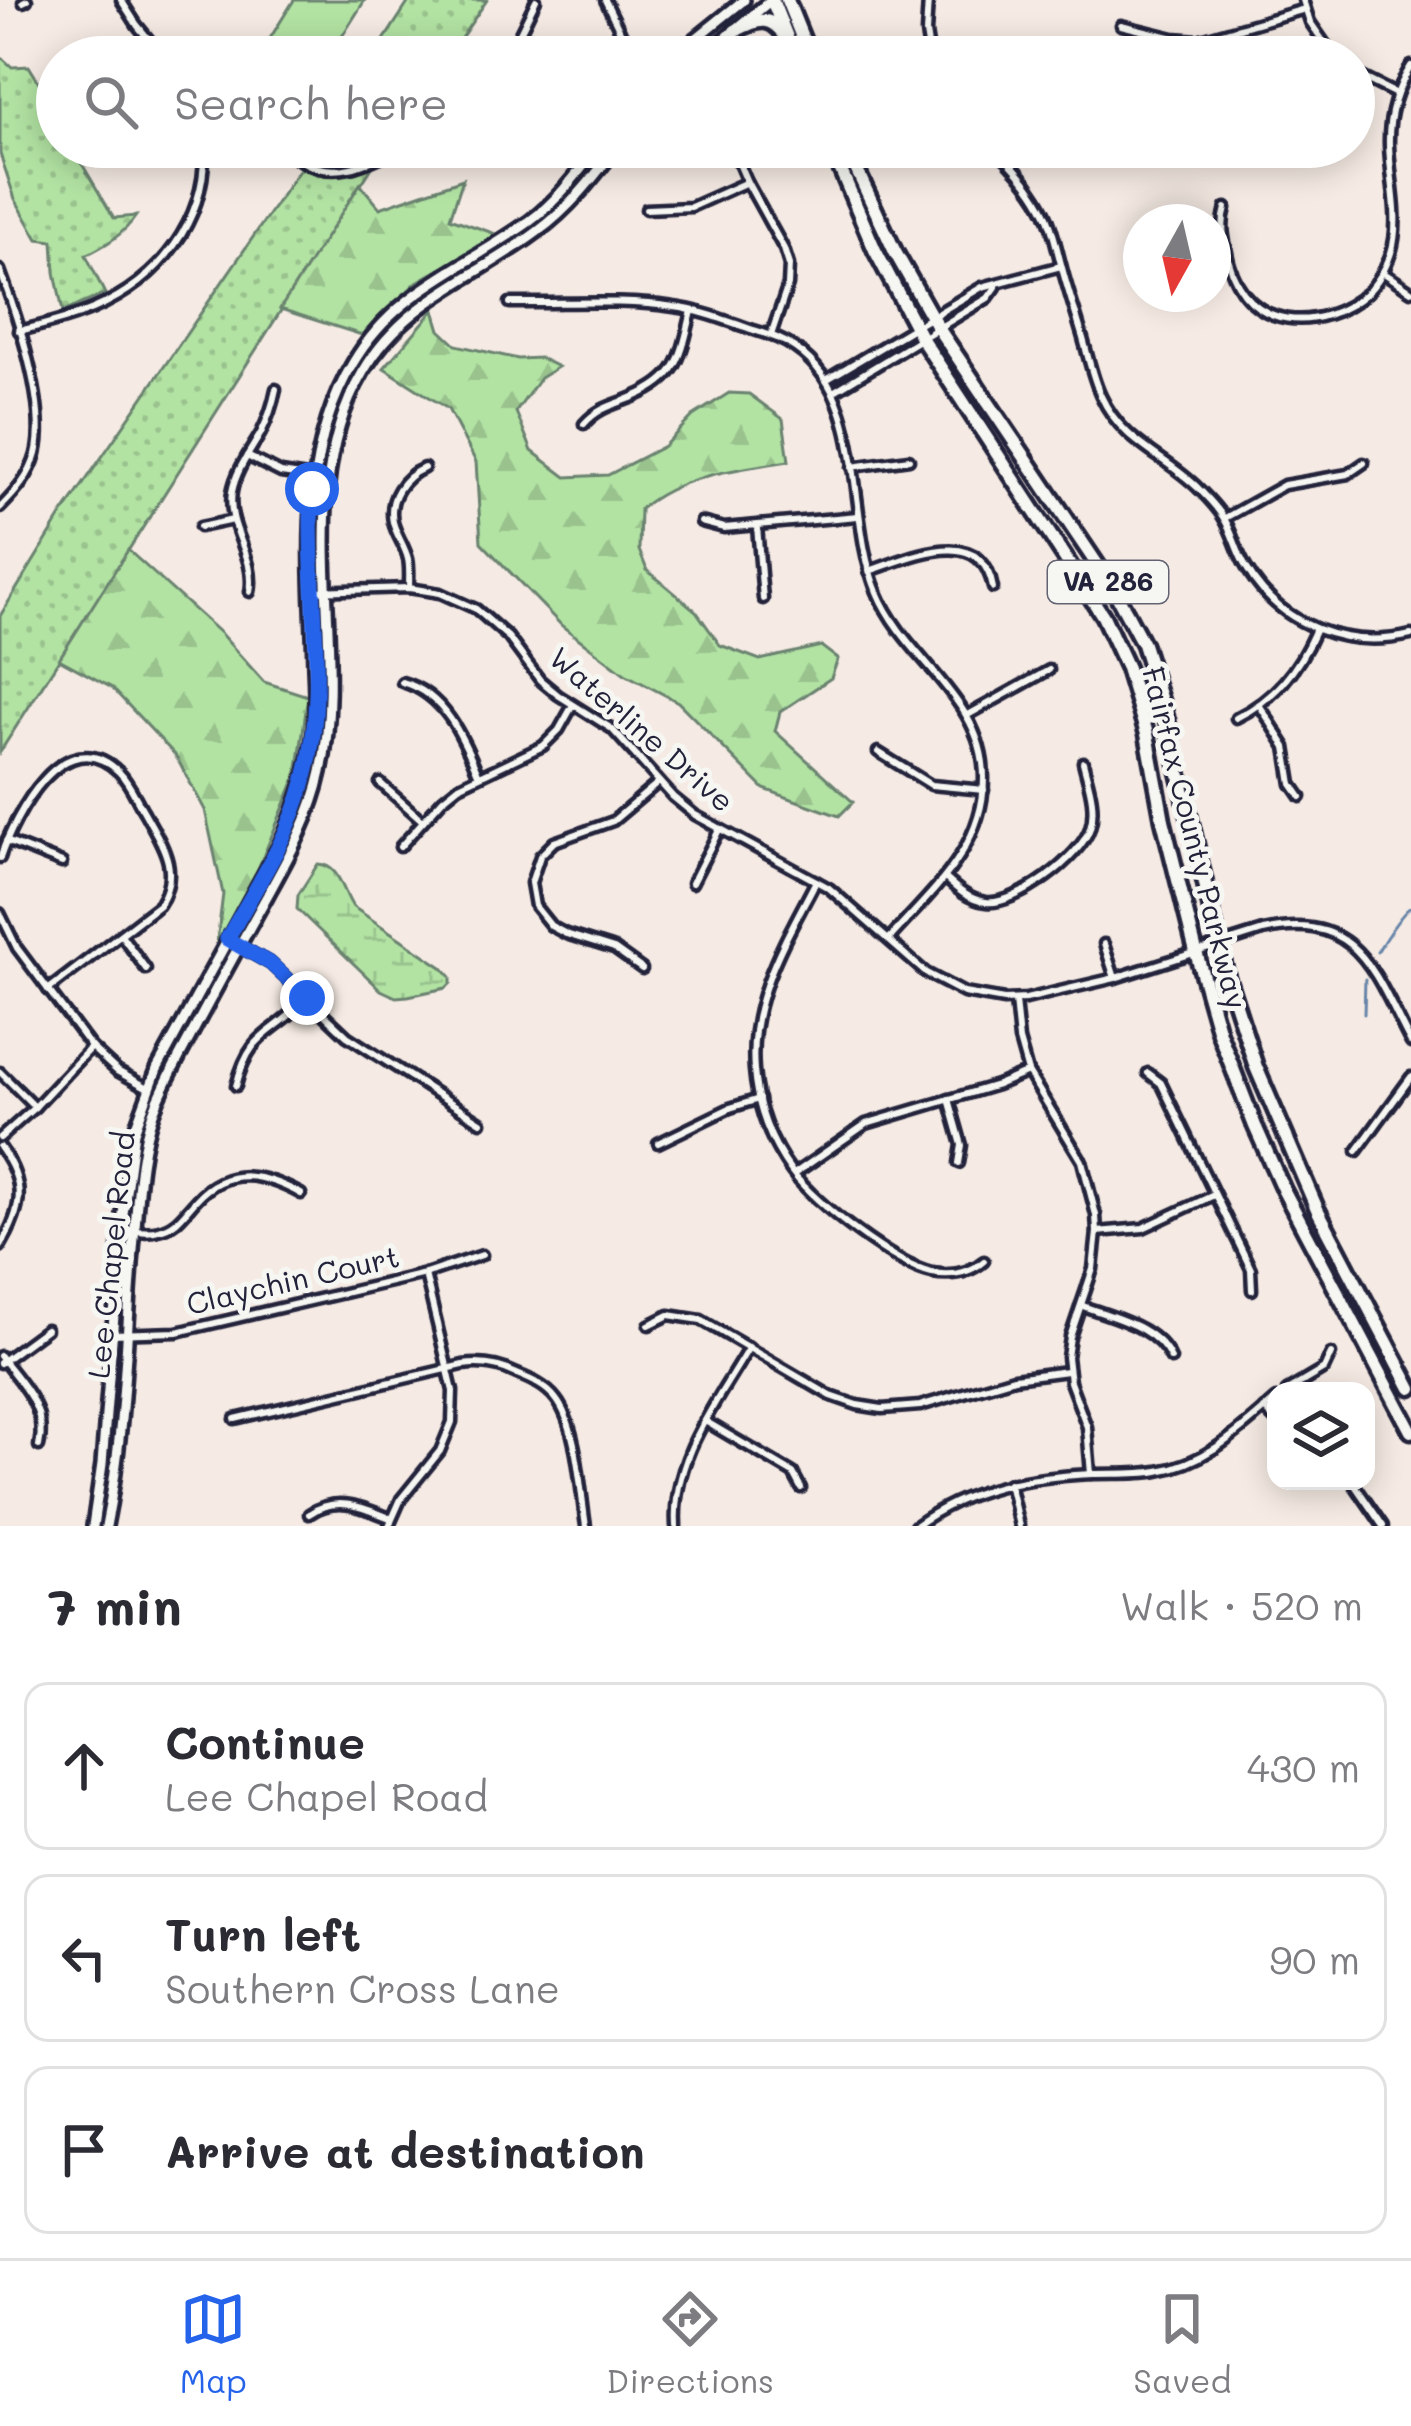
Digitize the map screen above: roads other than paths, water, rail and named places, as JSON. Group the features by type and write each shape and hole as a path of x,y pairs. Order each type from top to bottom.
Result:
{"highway":[{"path":"771,0 786,36"},
{"path":"787,0 801,36"},
{"path":"735,31 766,20 785,36"},
{"name":"Fairfax County Parkway","path":"840,168 918,333 1103,616 1127,668 1220,1034 1271,1164 1411,1431"},
{"name":"Fairfax County Parkway","path":"856,168 935,322 1113,588 1143,644 1167,720 1218,945 1256,1067 1296,1164 1411,1388"}],"main road":[{"path":"699,36 744,0"},
{"path":"729,36 771,0"},
{"name":"Lee Chapel Road","path":"93,1526 130,1148 148,1088 279,846 304,784 315,712 313,478 331,406 352,364 402,304 547,207 580,168"},
{"name":"Lee Chapel Road","path":"106,1526 144,1146 161,1095 299,836 320,778 329,716 327,480 342,417 382,345 419,307 514,248 564,209 599,168"},
{"path":"508,236 514,248"}],"street":[{"path":"121,0 145,36"},
{"path":"518,36 536,0"},
{"path":"605,0 623,36"},
{"path":"926,36 928,0"},
{"path":"1210,36 1304,4 1319,36"},
{"path":"1121,25 1166,36"},
{"path":"1231,267 1235,282 1252,304 1270,315 1306,319 1337,311 1364,295 1384,273 1400,224 1389,147 1396,94 1411,66"},
{"path":"1375,84 1396,94"},
{"path":"20,332 97,308 157,267 176,245 195,210 204,168"},
{"path":"741,168 789,265 788,286 772,335"},
{"path":"1013,168 1036,194 1053,231 1095,382 1110,413 1133,440 1187,478 1225,518 1240,557 1261,590 1291,616 1315,631 1363,640 1411,635"},
{"path":"646,209 691,207 747,182"},
{"path":"833,392 982,287 1061,266"},
{"path":"0,270 37,404 38,442 28,474 0,508"},
{"path":"1384,273 1411,292"},
{"path":"826,380 988,298 998,285"},
{"path":"510,303 652,305 692,311 772,335 800,351 826,380 844,420 858,517 878,595 894,624 968,715 982,757 984,790 974,833 945,878 889,940"},
{"path":"584,424 599,410 647,392 668,378 682,353 692,311"},
{"path":"250,592 252,573 233,520 234,485 268,418 276,388"},
{"path":"248,456 281,473 327,480"},
{"path":"852,467 909,459"},
{"path":"1225,518 1284,485 1348,474 1364,463"},
{"path":"409,588 407,557 392,510 402,484 424,468"},
{"path":"701,522 718,528 858,517"},
{"path":"200,527 233,520"},
{"path":"757,526 763,599"},
{"path":"869,571 935,550 956,549 987,566 993,588"},
{"name":"Waterline Drive","path":"313,591 409,588 450,597 483,614 508,637 540,680 612,729 694,815 844,899 926,973 948,986 979,997 1015,1001 1114,979 1263,931 1311,928 1338,937 1373,968 1411,1043"},
{"path":"1236,718 1260,706 1294,670 1315,631"},
{"path":"968,715 1049,670"},
{"path":"402,682 421,688 450,717 479,776"},
{"path":"400,848 452,791 543,746 573,705"},
{"path":"1260,706 1286,747 1292,784 1301,797"},
{"path":"878,752 931,784 984,790"},
{"path":"0,858 50,770 77,759 112,767 127,783 166,852 171,867 163,900 48,990"},
{"path":"945,878 974,899 1001,902 1021,894 1072,856 1086,839 1092,818 1083,762"},
{"path":"642,969 614,950 551,926 535,906 531,883 534,866 547,848 617,818 659,782"},
{"path":"380,783 423,821"},
{"path":"692,883 719,830"},
{"path":"5,842 62,863"},
{"path":"816,881 775,961 760,1004 753,1050 759,1099 769,1131 794,1174 830,1211 914,1267 956,1274 984,1261"},
{"path":"1,918 17,948 91,1047 117,1071 161,1095"},
{"path":"122,935 146,969"},
{"path":"227,939 271,964 347,1036 481,1122"},
{"path":"1104,944 1114,979"},
{"path":"236,1086 254,1043 307,998"},
{"path":"1015,1001 1028,1072 1082,1161 1093,1194 1097,1232 1093,1269 1070,1337 1067,1371 1087,1427 1090,1474"},
{"path":"0,1138 91,1047"},
{"path":"0,1072 35,1107"},
{"path":"794,1174 866,1124 1028,1072"},
{"path":"1148,1073 1161,1083 1251,1269 1252,1290"},
{"path":"1357,1151 1411,1077"},
{"path":"658,1143 759,1099"},
{"path":"949,1099 962,1145 958,1163"},
{"path":"0,1147 14,1171 19,1202 14,1223 0,1246"},
{"path":"121,1229 154,1232 170,1226 200,1196 230,1179 265,1178 301,1194"},
{"path":"1097,1232 1143,1228 1214,1195"},
{"name":"Claychin Court","path":"112,1334 177,1332 425,1274 482,1255"},
{"path":"309,1514 342,1504 363,1507 390,1522 401,1498 448,1437 454,1411 425,1274"},
{"path":"1083,1306 1151,1334 1171,1359"},
{"path":"649,1325 670,1316 709,1323 831,1396 882,1408 920,1406 1014,1378 1067,1371"},
{"path":"39,1446 43,1430 38,1410 1,1359 46,1329"},
{"path":"676,1526 681,1470 749,1347"},
{"path":"1302,1382 1324,1369 1331,1354"},
{"path":"235,1419 447,1369 496,1365 535,1382 555,1399 570,1430 586,1526"},
{"path":"915,1526 942,1508 1009,1482 1158,1471 1182,1464 1214,1450 1267,1406"},
{"path":"1264,1409 1267,1412"},
{"path":"705,1420 793,1473 801,1488"},
{"path":"1009,1482 1019,1526"},
{"path":"1358,1490 1383,1526"}],"waterway":[{"path":"1377,952 1411,907"},
{"path":"1364,1014 1365,979"}]}
